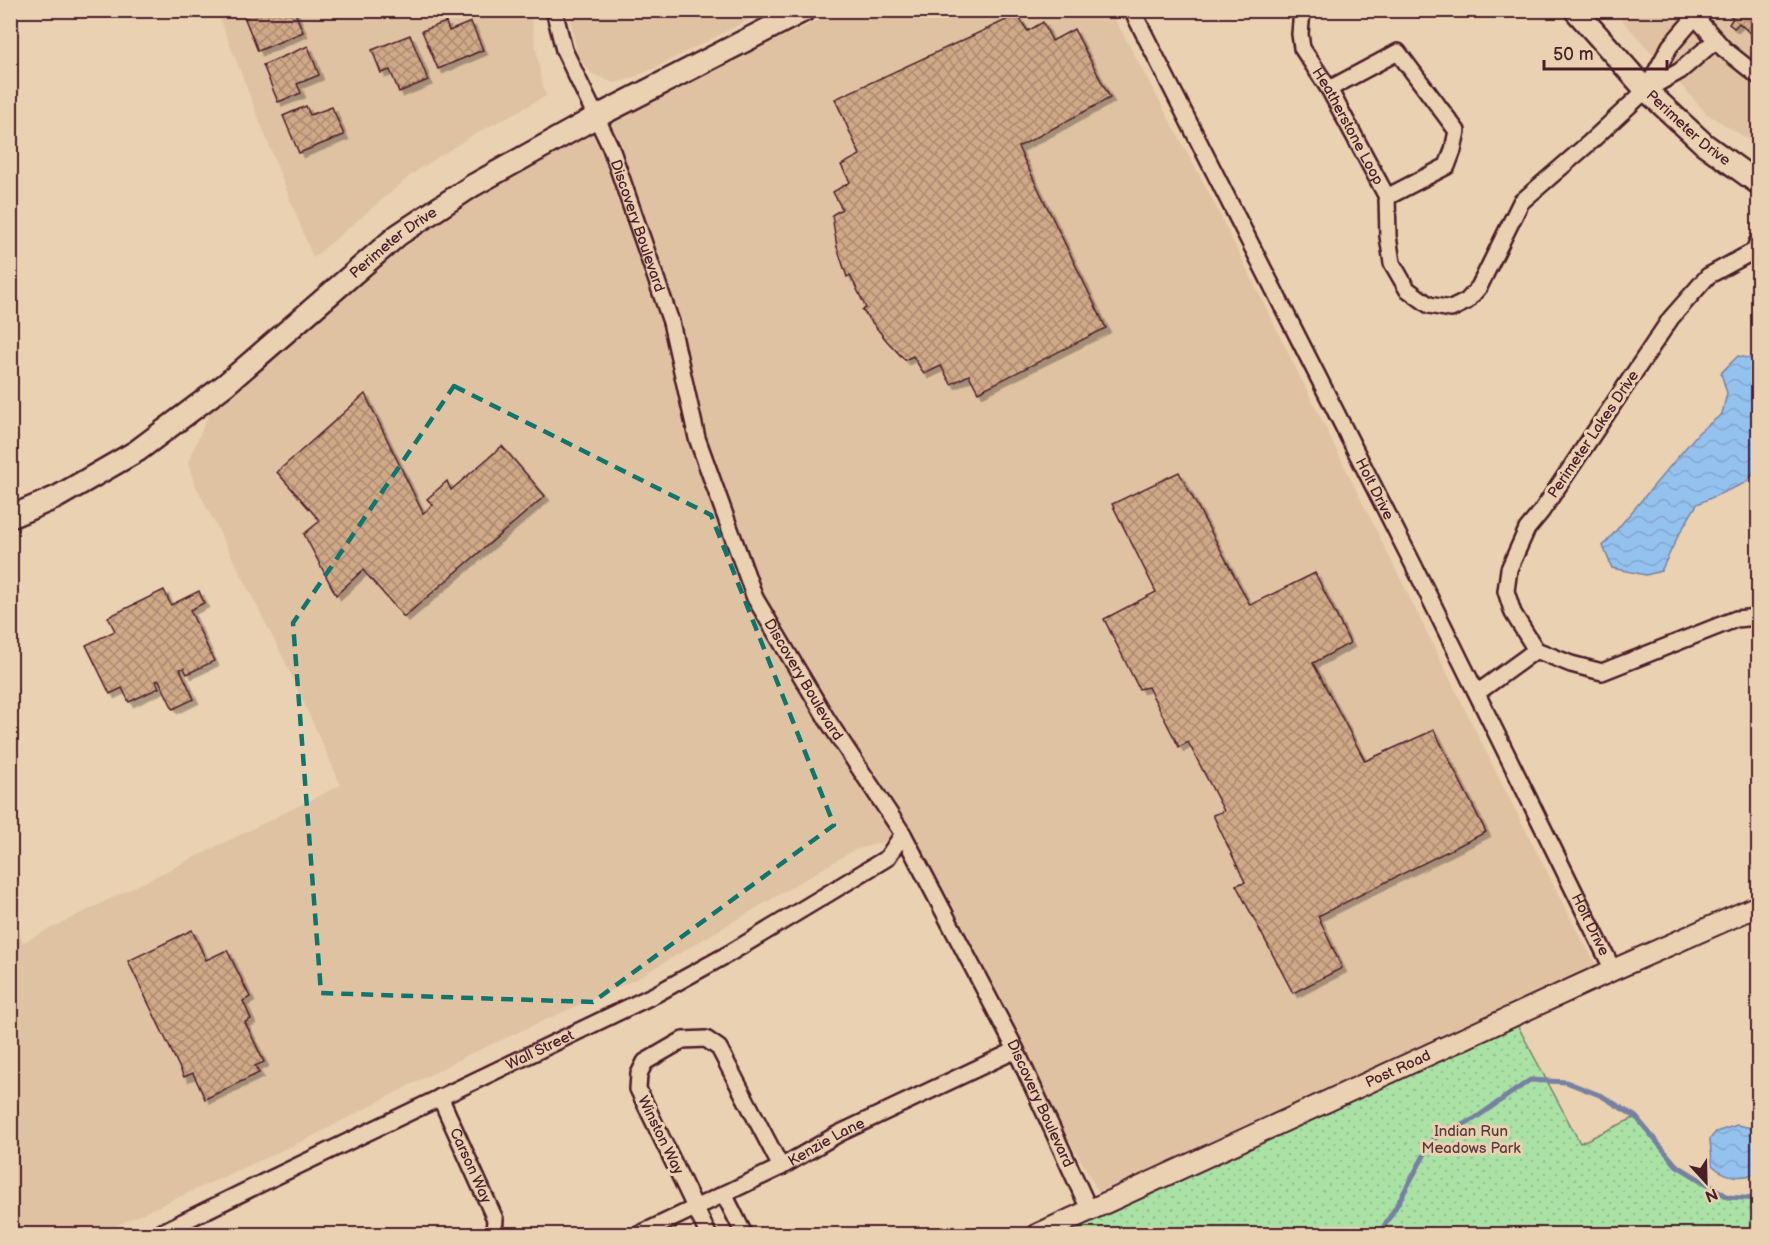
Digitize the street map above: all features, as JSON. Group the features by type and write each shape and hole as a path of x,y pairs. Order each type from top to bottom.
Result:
{"main road":[{"name":"Perimeter Drive","path":"10,517 57,497 137,451 225,385 398,235 472,186 596,117 805,10"},
{"name":"Perimeter Drive","path":"1575,10 1646,90 1704,144 1758,183"}],"street":[{"name":"Discovery Boulevard","path":"554,10 564,50 611,148 671,322 697,438 755,598 828,721 903,834 1016,1050 1089,1209"},
{"name":"Holt Drive","path":"1132,10 1477,693 1613,969"},
{"name":"Heatherstone Loop","path":"1302,10 1300,34 1302,48 1329,89 1387,197 1388,236 1392,263 1407,289 1429,305 1451,309 1467,301 1479,287 1521,202 1646,90"},
{"path":"1646,90 1670,46 1692,14 1724,49 1758,76"},
{"path":"1646,90 1680,71 1716,40"},
{"path":"1329,89 1398,52 1457,131 1447,166 1387,197"},
{"name":"Perimeter Lakes Drive","path":"1536,650 1513,613 1506,591 1509,569 1527,529 1541,512 1671,318 1708,276 1757,248"},
{"path":"1477,693 1536,650 1570,664 1602,672 1736,619 1758,617"},
{"name":"Wall Street","path":"158,1234 656,994 730,953 887,858 903,834"},
{"name":"Post Road","path":"1038,1234 1613,969 1758,906"},
{"name":"Winston Way","path":"708,1234 638,1089 639,1074 645,1062 683,1040 706,1039 719,1048 781,1167"},
{"name":"Kenzie Lane","path":"640,1234 781,1167 838,1134 1016,1050"},
{"name":"Carson Way","path":"440,1097 495,1219 494,1234"},
{"path":"724,1194 744,1234"}],"highlighted area":[{"path":"454,386 711,515 834,825 593,1002 321,993 293,623"}],"shaded area":[{"path":"569,10 766,11 651,70 614,83 592,74 578,59"},
{"path":"1110,10 1209,193 1500,780 1597,966 1100,1194 1044,1097 923,856 886,841 854,850 638,978 468,1055 305,1140 97,1234 11,1234 10,921 23,942 341,785 285,661 194,482 188,462 211,409 391,258 458,209 559,147 669,89 839,11"},
{"path":"217,11 530,11 546,96 470,137 416,171 313,258"},
{"path":"1614,11 1758,11 1758,145 1707,114"}],"green space":[{"name":"Indian Run Meadows Park","path":"1513,1017 1580,1143 1636,1117 1676,1165 1728,1197 1758,1199 1758,1234 1043,1234"}],"water":[{"path":"1738,356 1758,360 1758,469 1745,483 1697,504 1661,571 1646,575 1612,568 1603,546 1699,432 1722,414 1727,393 1721,373"},
{"path":"1737,1125 1752,1128 1758,1140 1758,1173 1745,1176 1728,1175 1712,1165 1710,1139 1716,1132"}],"building":[{"path":"250,10 268,10 269,13 276,10 294,10 303,32 258,51 243,14"},
{"path":"1724,10 1758,10 1758,40 1739,23 1734,28 1729,24 1733,18"},
{"path":"1017,15 1028,31 1043,22 1052,41 1074,29 1110,98 1018,147 1106,328 978,392 969,375 951,384 941,366 924,374 913,356 905,360 862,310 866,308 850,275 847,277 837,247 832,215 842,209 833,192 850,182 841,165 860,155 835,99"},
{"path":"446,22 449,31 471,22 483,50 438,69 422,31"},
{"path":"410,35 428,80 399,92 390,70 381,73 372,50"},
{"path":"308,46 319,75 297,84 301,93 278,102 263,65"},
{"path":"306,106 310,115 332,107 344,135 299,153 283,116"},
{"path":"365,394 423,513 433,505 427,499 447,481 451,490 502,446 545,496 404,617 363,570 336,595 304,534 320,521 277,472"},
{"path":"1179,472 1250,605 1315,573 1350,643 1313,663 1365,761 1434,730 1486,832 1318,916 1342,968 1293,993 1236,885 1245,882 1213,815 1224,811 1188,742 1179,747 1148,687 1139,689 1104,619 1156,592 1112,504"},
{"path":"164,590 171,605 199,591 204,603 190,610 214,661 187,674 184,668 180,669 194,699 173,709 159,680 156,681 159,688 129,702 122,688 110,694 86,645 115,631 108,617"},
{"path":"192,930 206,960 227,950 250,997 243,1001 251,1019 245,1022 264,1062 255,1066 259,1073 205,1099 193,1073 184,1077 128,961"}],"waterway":[{"path":"1379,1234 1433,1139 1474,1119 1530,1080 1566,1082 1602,1096 1636,1117 1676,1165 1728,1197 1758,1199"}]}
